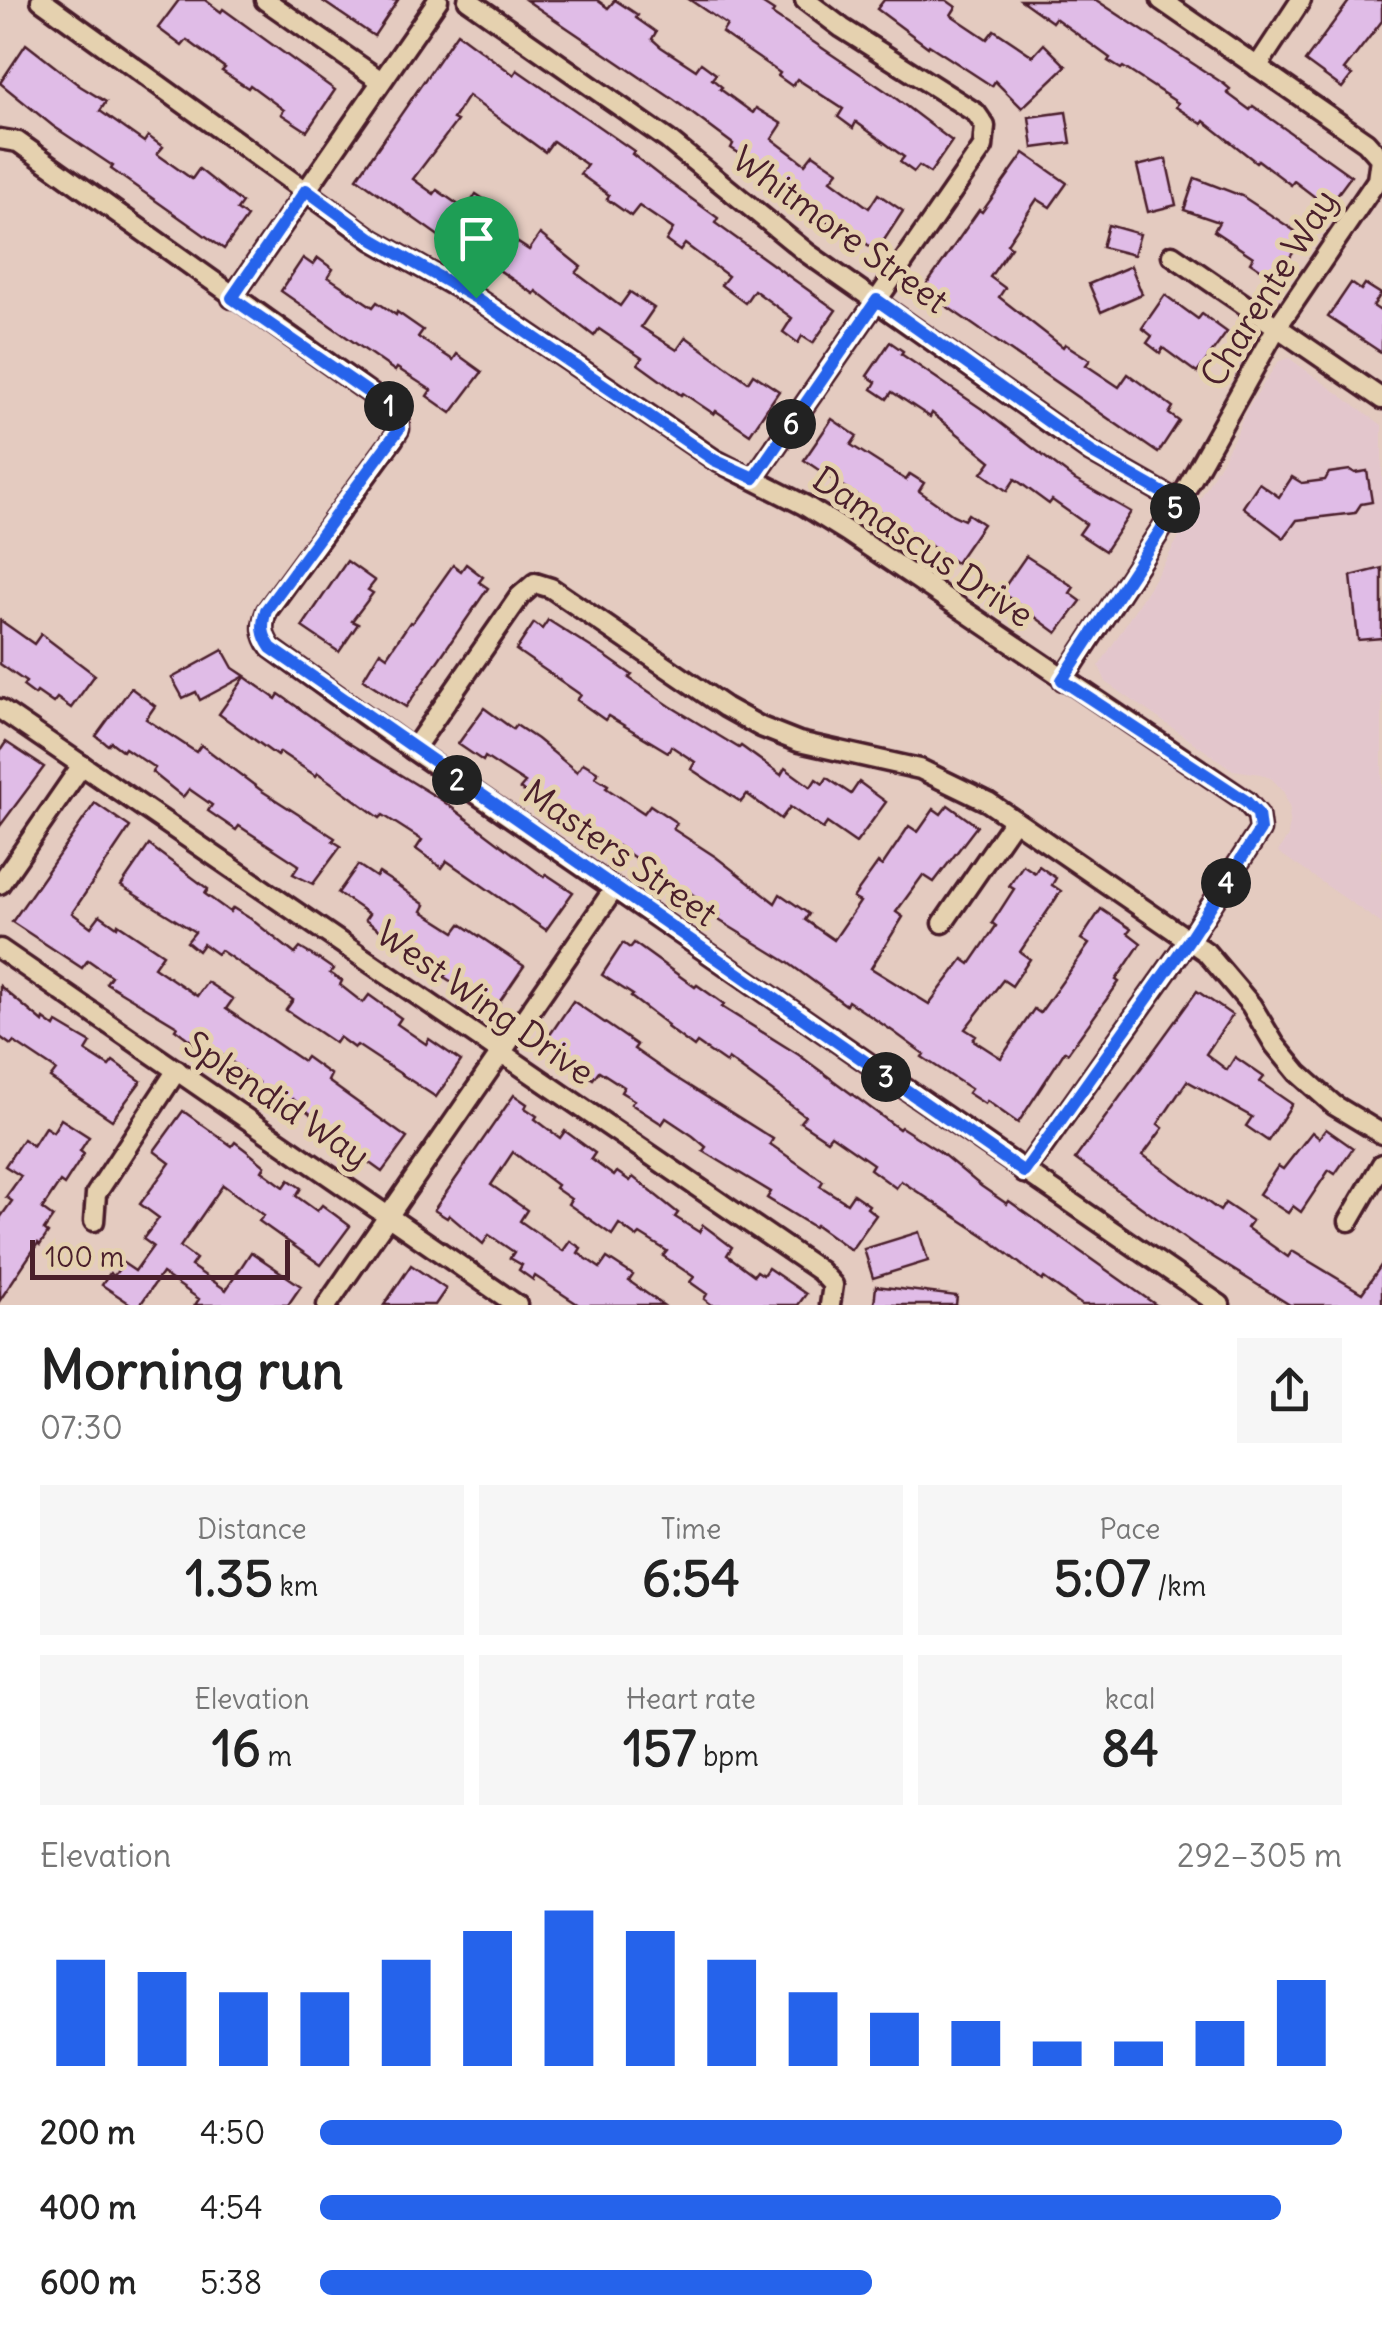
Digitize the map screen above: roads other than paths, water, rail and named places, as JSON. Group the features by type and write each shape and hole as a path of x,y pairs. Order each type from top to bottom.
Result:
{"street":[{"name":"Damascus Drive","path":"41,0 374,240 476,298 714,460 754,478 846,531 1246,801 1258,814 1260,830 1188,941 1024,1172"},
{"path":"266,0 381,82"},
{"path":"232,298 438,0"},
{"name":"Whitmore Street","path":"468,0 668,140 774,228 1091,452 1179,502"},
{"path":"754,478 982,147 985,126 976,112 804,0"},
{"name":"Charente Way","path":"1062,680 1179,502 1277,327 1377,180 1380,158 1366,142 1161,0"},
{"path":"1256,67 1301,0"},
{"name":"Masters Street","path":"0,139 18,142 398,413 399,429 393,438 266,610 263,636 271,648 413,750 1220,1305"},
{"path":"1172,254 1382,399"},
{"path":"413,750 520,596 534,583 551,588 725,708 761,727 799,742 920,769 966,789 1014,820 1206,952 1230,978 1275,1045 1306,1082 1334,1105 1382,1134"},
{"name":"West Wing Drive","path":"0,709 820,1271 833,1284 830,1305"},
{"path":"0,884 82,765"},
{"path":"943,923 1014,820"},
{"path":"327,1305 614,889"},
{"name":"Splendid Way","path":"0,949 517,1305"},
{"path":"94,1221 96,1194 177,1070"},
{"path":"1349,1221 1382,1164"}]}
